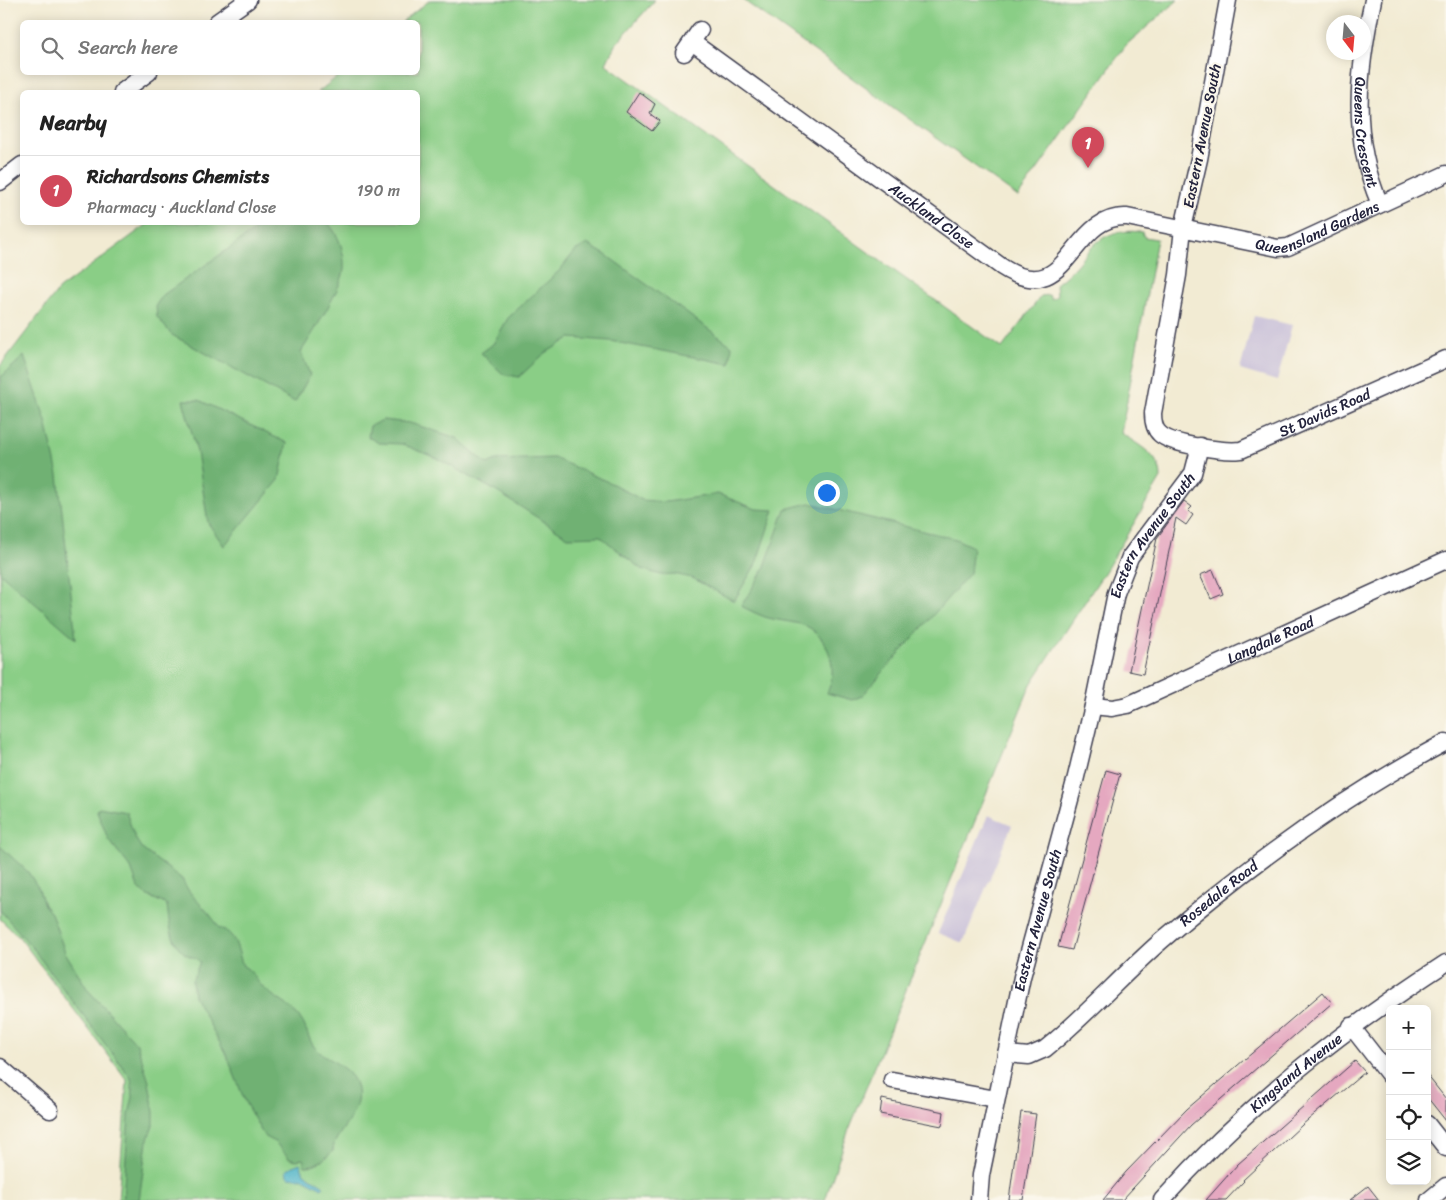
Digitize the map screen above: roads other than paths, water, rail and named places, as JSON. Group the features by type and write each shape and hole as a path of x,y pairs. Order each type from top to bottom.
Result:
{"street":[{"path":"220,20 248,0"},
{"name":"Eastern Avenue South","path":"980,1200 980,1175 1022,977 1093,706 1116,593 1130,557 1192,473 1200,446 1164,438 1157,432 1153,421 1178,275 1183,228 1199,159 1228,0"},
{"name":"Queens Crescent","path":"1373,0 1362,67 1359,124 1366,165 1380,204"},
{"name":"Auckland Close","path":"692,42 1002,267 1020,276 1040,278 1056,271 1070,258 1090,230 1112,218 1127,218 1183,228"},
{"path":"125,90 145,75"},
{"path":"0,182 20,167"},
{"name":"Queensland Gardens","path":"1183,228 1278,248 1288,246 1446,174"},
{"name":"St Davids Road","path":"1200,446 1227,451 1248,447 1446,359"},
{"name":"Langdale Road","path":"1093,706 1112,708 1128,705 1446,560"},
{"name":"Rosedale Road","path":"1006,1054 1029,1056 1045,1049 1160,942 1253,865 1360,791 1446,742"},
{"name":"Kingsland Avenue","path":"1162,1200 1269,1094 1351,1026 1446,963"},
{"path":"1351,1026 1386,1071"},
{"path":"0,1067 50,1110"},
{"path":"892,1080 996,1099"},
{"path":"1431,1129 1446,1148"},
{"path":"1429,1200 1446,1186"}],"water":[{"path":"300,1163 304,1173 324,1186 322,1188 305,1179 289,1177 286,1172 287,1169"}],"place":[{"name":"Richardsons Chemists","path":"1088,168"}]}
